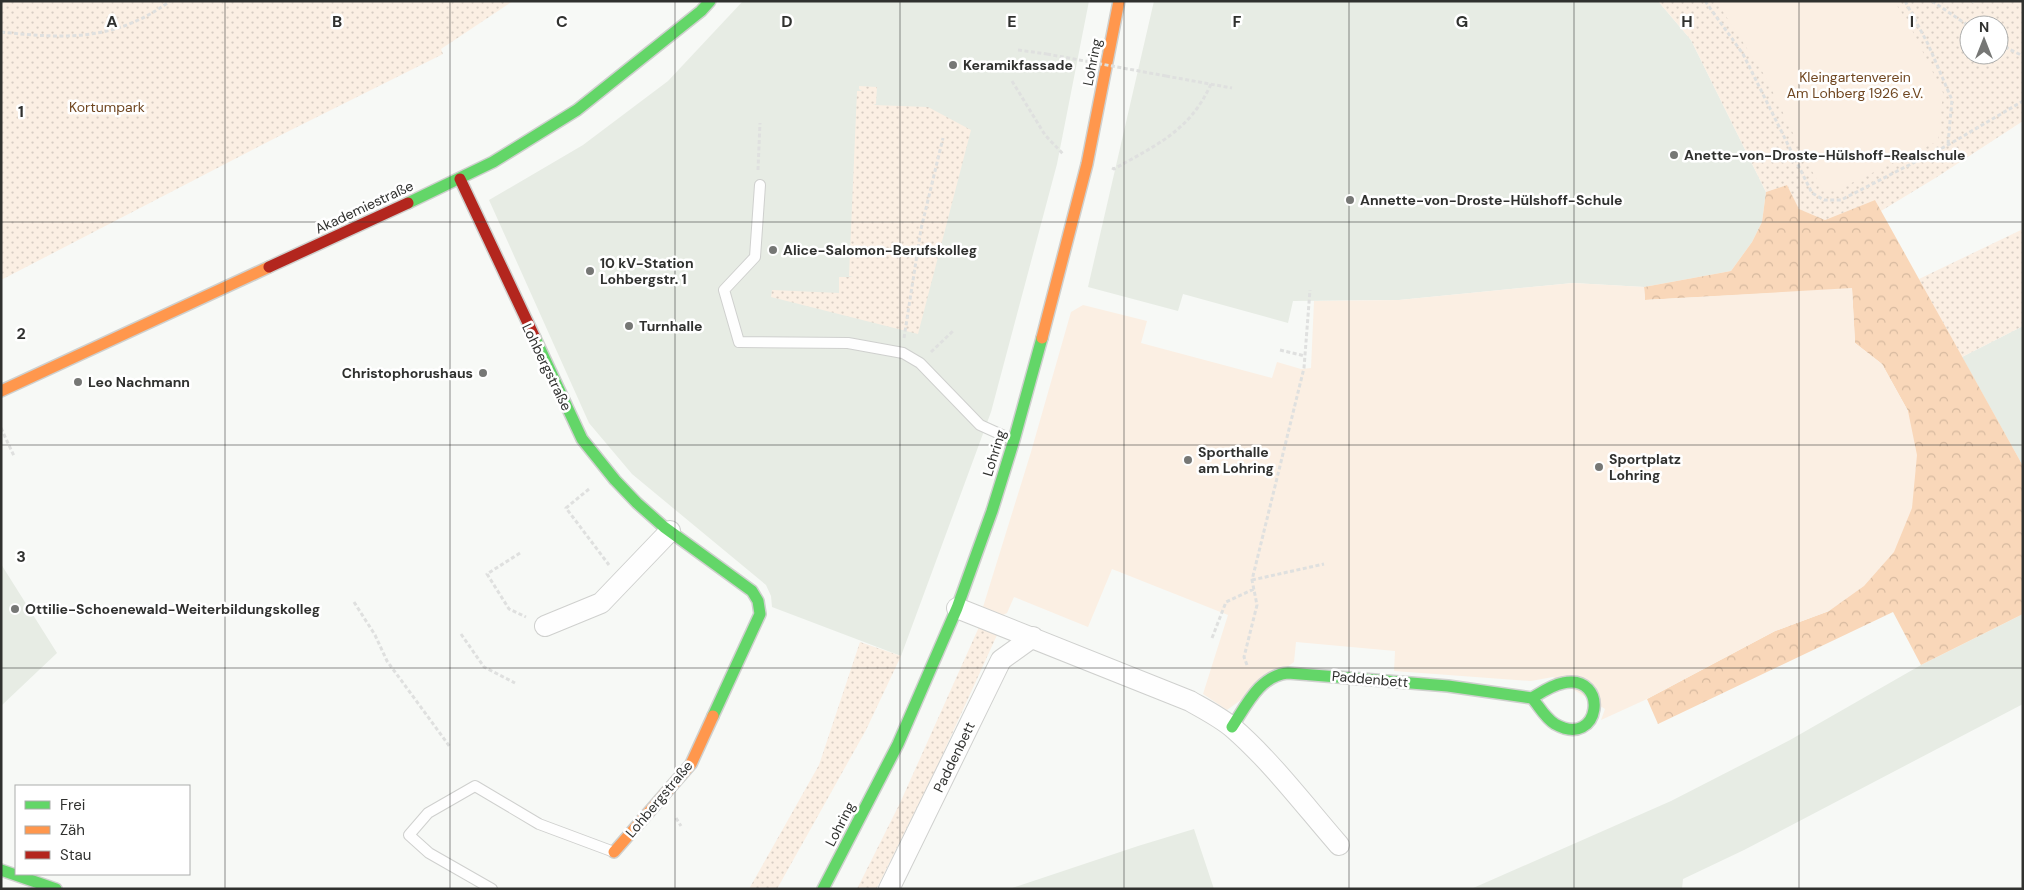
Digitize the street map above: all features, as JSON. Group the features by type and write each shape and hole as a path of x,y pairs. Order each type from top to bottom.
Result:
{"street":[{"name":"Akademiestraße","path":"1,391 460,180 493,162 577,110 701,11 710,1"},
{"name":"Lohring","path":"823,889 898,744 957,608 992,511 1057,287 1085,173 1119,1"},
{"name":"Lohbergstraße","path":"460,180 582,439 609,474 637,503 752,591 758,601 760,614 691,764 614,852"},
{"path":"545,626 601,603 670,530"},
{"path":"957,608 1190,701 1232,727 1271,766 1339,845"},
{"name":"Paddenbett","path":"889,889 1001,660 1033,637"},
{"name":"Paddenbett","path":"1232,727 1256,693 1266,683 1280,674 1296,673 1448,686 1532,698"},
{"path":"1566,682 1575,682 1582,684 1589,690 1596,711 1587,725 1579,729 1568,729 1555,724 1532,698 1566,682"},
{"path":"1,870 50,888"}],"lane":[{"path":"760,185 756,257 724,290 739,342 848,342 903,353 920,363 980,425 1014,440"},
{"path":"492,889 429,853 409,835 428,812 475,786 539,824 614,852"}],"path":[{"path":"1,32 65,36 99,34 152,15 170,1"},
{"path":"1705,1 1743,54 1812,193 1824,200 1841,200 1948,145 2023,101"},
{"path":"1906,1 1928,44 1952,100 1948,145"},
{"path":"1932,1 1959,19"},
{"path":"2009,49 2023,56"},
{"path":"1018,50 1232,88"},
{"path":"1012,82 1056,148"},
{"path":"1114,169 1168,138 1199,107 1211,84"},
{"path":"760,123 758,178 760,185"},
{"path":"903,353 904,330 921,229 943,138"},
{"path":"1256,693 1244,657 1257,605 1252,580 1304,368 1310,290"},
{"path":"920,363 953,331"},
{"path":"1280,350 1305,356"},
{"path":"1,428 14,456"},
{"path":"609,474 566,508 622,582"},
{"path":"520,553 487,574 509,609 545,626"},
{"path":"1252,580 1324,564"},
{"path":"1212,638 1226,602 1254,589"},
{"path":"354,602 375,635 387,661 450,747"},
{"path":"461,634 484,667 515,683"}],"shaded area":[{"name":"Alice-Salomon-Berufskolleg","path":"743,1 1089,1 1057,164 991,412 901,656 772,607 771,596 766,585 632,474 589,423 489,200 583,145 668,81"},
{"name":"Annette-von-Droste-Hülshoff-Schule","path":"1154,1 1658,1 1691,40 1766,192 1762,222 1752,242 1731,271 1644,287 1573,283 1399,300 1293,301 1288,323 1183,294 1178,311 1088,287"},
{"path":"2023,326 2023,466 1962,357"},
{"name":"Ottilie-Schoenewald-Weiterbildungskolleg","path":"1,564 57,653 1,706"},
{"path":"2023,614 2023,704 1744,850 1683,879 1682,889 1471,889 1671,801 1790,740 1921,665"},
{"path":"1194,829 1214,889 1009,889 1138,846"}],"green space":[{"name":"Kortumpark","path":"1,1 513,1 441,49 443,54 289,131 1,280"},
{"path":"1658,1 1970,1 1973,3 1976,1 2023,1 2023,121 1881,211 1875,200 1825,220 1799,209 1787,185 1766,192 1691,40"},
{"name":"Kleingartenverein Am Lohberg 1926 e.V.","path":"1716,1 1894,1 1909,24 1943,93 1938,141 1835,191 1823,189 1810,168 1765,76"},
{"path":"859,86 877,87 876,104 873,105 928,107 971,130 918,334 771,297 772,290 839,293 839,277 853,277 849,276 857,91 862,91 859,89"},
{"path":"1787,185 1799,209 1825,220 1875,200 2023,466 2023,614 1921,665 1893,612 1658,724 1647,699 1775,631 1829,611 1908,411 1882,364 1855,343 1852,289 1645,300 1644,287 1731,271 1752,242 1762,222 1766,192"},
{"path":"2023,229 2023,326 1962,357 1919,279"},
{"name":"Sportplatz Lohring","path":"1573,283 1644,287 1645,300 1852,288 1855,343 1882,364 1908,411 1917,455 1912,508 1894,552 1864,586 1829,611 1775,631 1647,699 1601,720 1605,709 1553,677 1531,681 1394,671 1395,651 1296,642 1294,662 1227,710 1203,694 1228,615 1112,569 1088,627 1014,597 1007,613 1003,615 983,607 1031,452 1071,312 1083,305 1147,321 1141,343 1272,378 1277,362 1301,369 1311,368 1314,301 1399,300"},
{"path":"979,627 997,635 936,769 876,889 857,889 900,803"},
{"path":"860,642 901,656 866,730 777,889 749,889 819,765"}],"traffic: fast":[{"path":"408,203 493,162 577,110 701,11 710,1"},
{"path":"535,338 582,439 615,480 664,527 752,591 758,601 760,614 713,716"},
{"path":"823,889 898,744 957,608 992,511 1042,338"},
{"path":"1232,727 1248,701 1262,685 1269,679 1288,673 1448,686 1532,698 1551,721 1570,729 1582,727 1590,720 1594,709 1593,698 1588,689 1578,683 1559,684 1532,698"},
{"path":"1,870 15,875"},
{"path":"15,875 56,889"}],"traffic: slow":[{"path":"1042,338 1087,164 1119,1"},
{"path":"1,391 269,267"},
{"path":"614,852 691,764 713,716"}],"traffic: jam":[{"path":"460,179 535,338"},
{"path":"269,267 408,203"}],"place":[{"name":"Keramikfassade","path":"953,65"},
{"name":"Anette-von-Droste-Hülshoff-Realschule","path":"1674,155"},
{"name":"Annette-von-Droste-Hülshoff-Schule","path":"1350,200"},
{"name":"Alice-Salomon-Berufskolleg","path":"773,250"},
{"name":"10 kV-Station Lohbergstr. 1","path":"590,271"},
{"name":"Turnhalle","path":"629,326"},
{"name":"Christophorushaus","path":"483,373"},
{"name":"Leo Nachmann","path":"78,382"},
{"name":"Sporthalle am Lohring","path":"1188,460"},
{"name":"Sportplatz Lohring","path":"1599,467"},
{"name":"Ottilie-Schoenewald-Weiterbildungskolleg","path":"15,609"}]}
